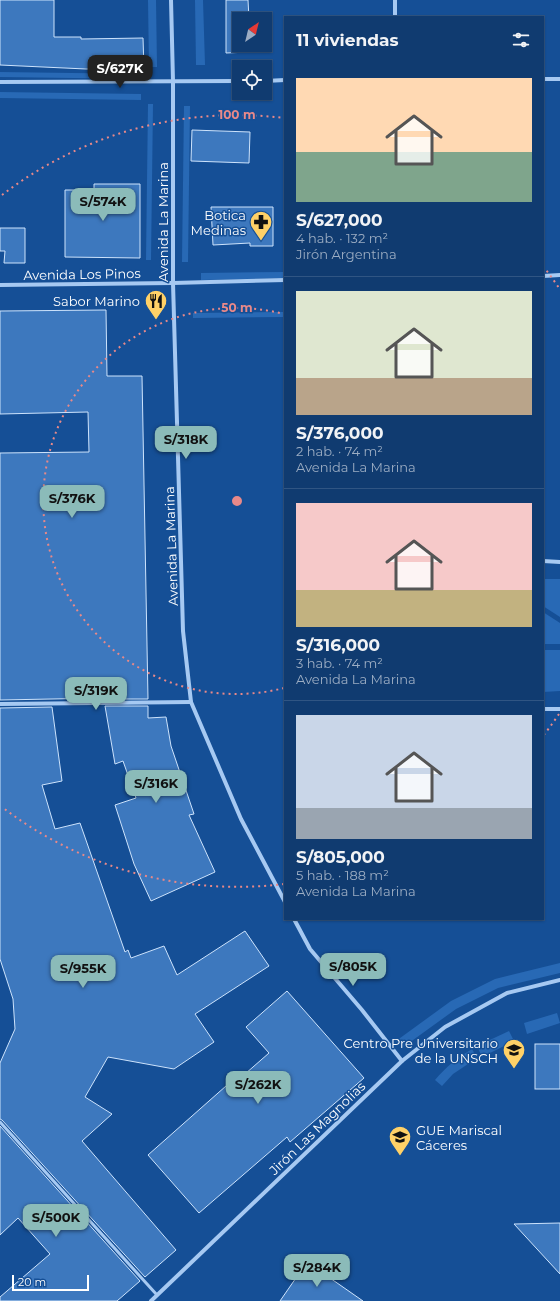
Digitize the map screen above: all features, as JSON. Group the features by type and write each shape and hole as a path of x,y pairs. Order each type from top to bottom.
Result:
{"street":[{"name":"Avenida La Marina","path":"171,0 173,81 173,283 183,631 191,702 241,819 284,900"},
{"path":"395,0 395,16"},
{"path":"544,79 560,79"},
{"path":"272,80 284,80"},
{"path":"0,82 232,81"},
{"path":"544,276 560,275"},
{"name":"Avenida Los Pinos","path":"0,285 284,280"},
{"path":"544,562 560,562"},
{"path":"0,704 191,702"},
{"path":"544,709 560,709"},
{"path":"295,920 310,949 362,1010 402,1061"},
{"name":"Jirón Las Magnolias","path":"151,1301 402,1061 445,1027 506,993 560,980"}],"lane":[{"path":"0,1122 157,1295"}],"shaded area":[{"path":"148,0 156,0 157,67 149,67"},
{"path":"195,0 203,0 205,65 196,65"},
{"path":"0,72 145,74 145,79 0,77"},
{"path":"0,92 141,94 141,100 0,98"},
{"path":"148,104 153,104 151,260 146,260"},
{"path":"184,106 190,106 188,262 182,262"},
{"path":"284,272 284,278 201,280 201,273"},
{"path":"284,312 284,317 193,318 193,313"},
{"path":"544,579 560,579 560,617 544,607"},
{"path":"544,613 560,623 560,644 544,644"},
{"path":"544,650 560,650 560,691 544,692"},
{"path":"560,963 560,973 498,988 456,1009 402,1048 396,1041 451,1001 495,979"},
{"path":"557,1013 560,1023 527,1034 524,1023"},
{"path":"509,1031 514,1041 482,1057 477,1046"},
{"path":"472,1049 477,1058 453,1074 442,1086 435,1080 452,1063"}],"building":[{"path":"0,0 54,0 54,37 81,37 81,39 143,38 144,69 86,69 0,65"},
{"path":"226,0 248,0 249,12 232,12 232,52 249,52 226,53"},
{"path":"192,130 250,132 249,163 191,161"},
{"path":"94,184 140,184 140,258 65,257 65,190 94,190"},
{"path":"211,207 273,207 273,246 250,246 250,243 213,245"},
{"path":"0,228 25,228 25,263 4,263 5,251 0,251"},
{"path":"106,310 107,376 142,376 148,699 103,698 0,700 0,453 89,452 88,412 0,414 0,311"},
{"path":"105,706 148,706 148,718 166,717 171,746 194,814 189,815 215,872 151,901 134,864 115,805 136,798 123,761 115,764"},
{"path":"52,707 62,781 42,785 55,829 80,823 125,952 128,950 131,958 164,946 177,975 245,931 269,966 195,1014 214,1042 174,1069 108,1057 85,1097 112,1114 82,1141 176,1250 145,1277 0,1119 0,1063 15,1029 13,999 0,959 0,708"},
{"path":"287,991 364,1078 290,1142 287,1137 199,1213 148,1155 235,1078 237,1081 269,1053 246,1027"},
{"path":"535,1044 560,1044 560,1089 535,1089"},
{"path":"0,1126 140,1281 117,1301 0,1301 0,1297 50,1254 18,1218 0,1235"},
{"path":"560,1223 560,1274 514,1224"},
{"path":"307,1262 363,1301 280,1301"}],"place":[{"name":"Botica Medinas","path":"261,242"},
{"name":"Sabor Marino","path":"156,320"},
{"name":"Centro Pre Universitario de la UNSCH","path":"514,1070"},
{"name":"GUE Mariscal Cáceres","path":"400,1156"}]}
